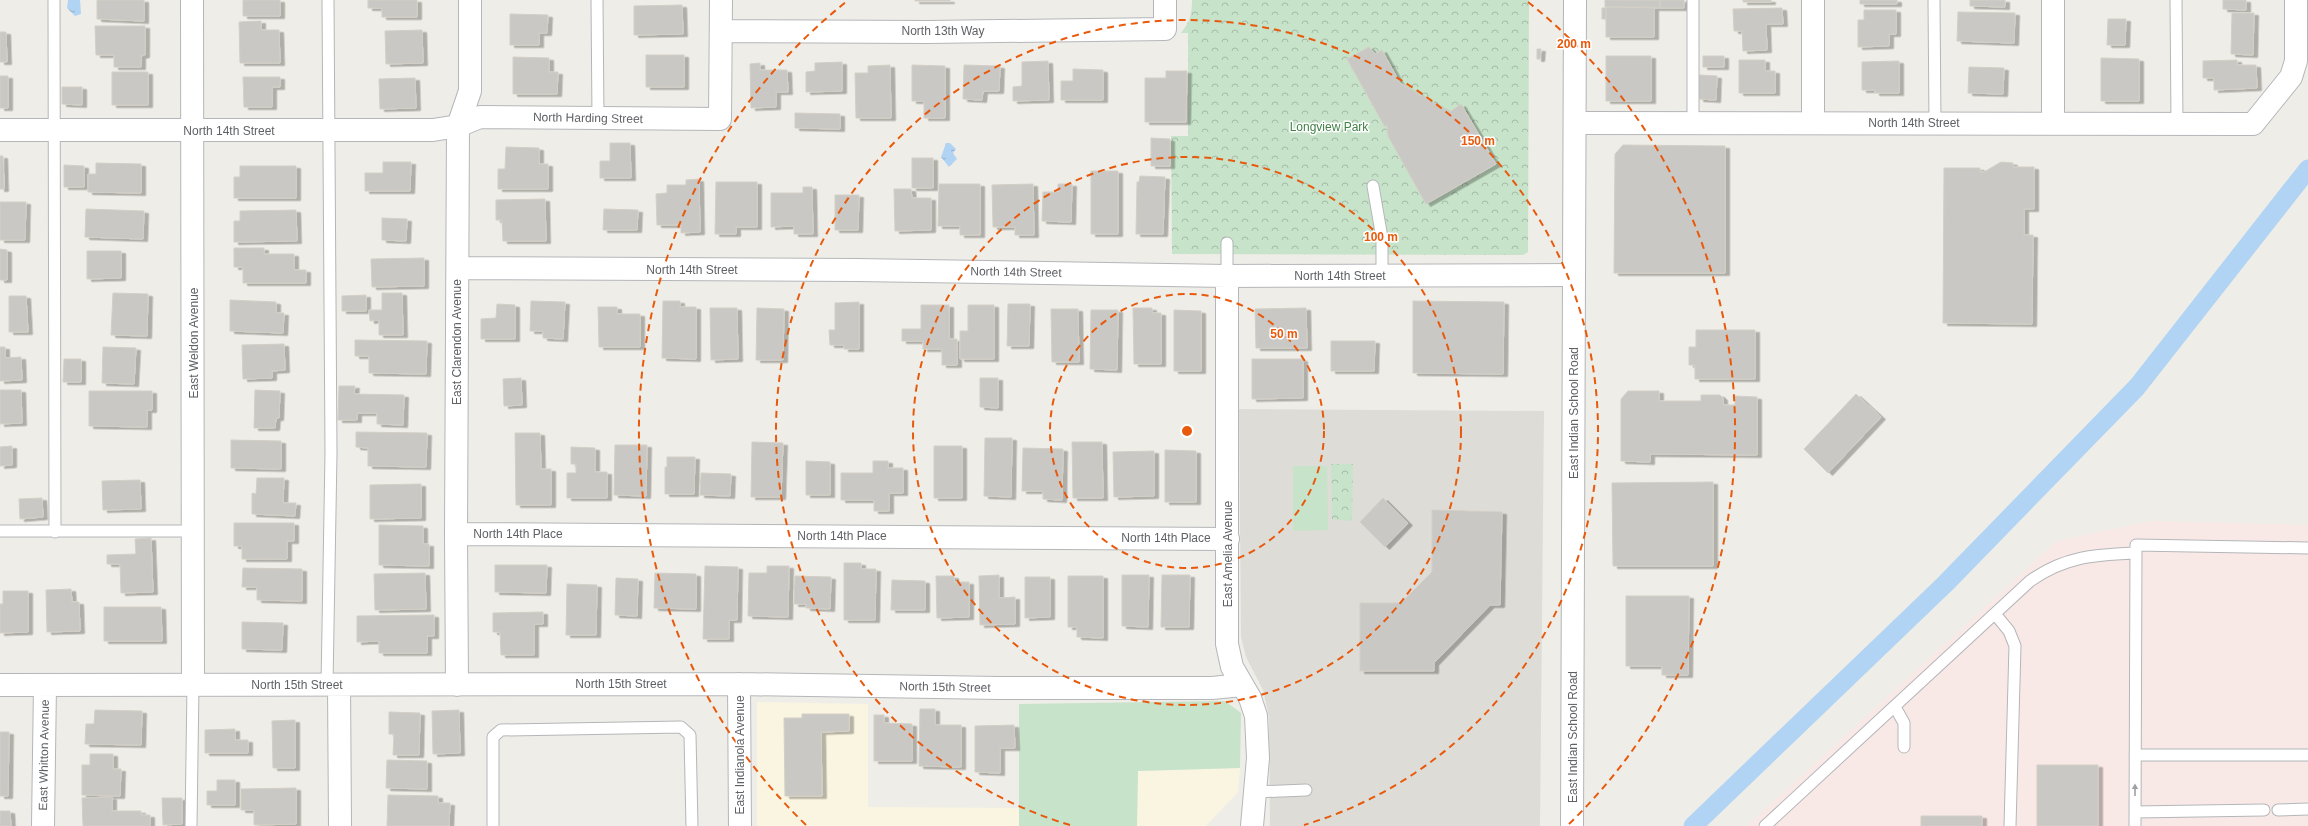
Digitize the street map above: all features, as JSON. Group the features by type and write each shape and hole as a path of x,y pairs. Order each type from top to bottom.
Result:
{"street":[{"name":"East Weldon Avenue","path":"192,0 193,685"},
{"name":"East Clarendon Avenue","path":"457,685 456,534 458,126 470,91 470,0"},
{"path":"721,0 721,31"},
{"name":"North 13th Way","path":"721,31 928,32 1164,29 1165,0"},
{"name":"East Indian School Road","path":"1572,826 1575,0"},
{"path":"1813,0 1813,123"},
{"path":"2053,0 2053,122"},
{"name":"North 14th Street","path":"1575,123 2053,122 2253,124 2291,77 2296,61 2296,0"},
{"name":"North Harding Street","path":"458,126 480,117 720,119 721,31"},
{"name":"North 14th Street","path":"0,130 433,130 458,126"},
{"name":"North 14th Street","path":"458,268 857,270 1227,276 1574,275"},
{"name":"East Amelia Avenue","path":"1227,276 1227,644 1232,667 1250,698 1256,716 1258,758 1252,826"},
{"name":"North 14th Place","path":"456,534 1228,539"},
{"name":"North 15th Street","path":"0,685 739,684 999,688 1212,688 1242,685"},
{"name":"East Indianola Avenue","path":"739,684 740,826"},
{"name":"East Whitton Avenue","path":"43,826 44,685"},
{"path":"333,685 340,826"}],"lane":[{"path":"54,0 54,532"},
{"path":"328,0 333,685"},
{"path":"597,0 598,119"},
{"path":"1693,0 1693,122"},
{"path":"1934,0 1935,123"},
{"path":"2176,0 2177,124"},
{"path":"1373,186 1382,238 1382,276"},
{"path":"1227,243 1227,276"},
{"path":"0,531 193,531"},
{"path":"2135,826 2136,545 2308,548"},
{"path":"1765,826 2030,581 2047,569 2072,560 2092,555 2136,553"},
{"path":"1995,614 2010,631 2015,646 2010,826"},
{"path":"191,826 193,685"},
{"path":"1895,707 1904,723 1904,747"},
{"path":"493,826 493,737 501,730 681,727 690,735 692,826"},
{"path":"2135,755 2308,755"},
{"path":"1255,792 1306,790"},
{"path":"2278,810 2308,809"},
{"path":"2135,812 2264,810"}],"shaded area":[{"path":"1239,409 1544,411 1540,826 1270,826 1269,717 1263,690 1246,657 1241,637"},
{"path":"2152,521 2308,525 2308,826 1747,826 2057,541"},
{"path":"757,702 868,704 868,807 1019,808 1019,826 757,826"},
{"path":"1240,768 1238,792 1206,826 1137,826 1138,771"}],"green space":[{"name":"Longview Park","path":"1192,0 1529,0 1528,252 1523,255 1172,254 1171,136 1188,136 1188,33 1181,33 1190,18"},
{"path":"1331,464 1353,464 1352,521 1332,519"},
{"path":"1293,466 1327,466 1328,530 1293,531"},
{"path":"1225,701 1241,713 1240,768 1138,771 1137,826 1019,826 1019,704"}],"water":[{"path":"68,0 80,0 81,14 75,16 67,8"},
{"path":"946,143 950,143 956,149 953,153 957,159 949,167 941,157"}],"building":[{"path":"97,0 144,0 144,21 97,19"},
{"path":"243,0 280,0 280,16 243,16"},
{"path":"368,0 417,0 417,17 382,17 382,8 368,8"},
{"path":"950,0 950,1 915,1"},
{"path":"1605,0 1660,0 1660,8 1605,7"},
{"path":"1660,0 1684,0 1684,8 1660,8"},
{"path":"1743,0 1771,0 1771,2 1743,2"},
{"path":"1860,0 1897,0 1897,4 1860,4"},
{"path":"1970,0 2005,0 2005,7 1970,6"},
{"path":"2223,0 2246,0 2246,10 2223,9"},
{"path":"682,5 683,34 634,35 634,6"},
{"path":"1606,7 1654,7 1654,37 1606,37"},
{"path":"1602,8 1606,8 1606,19 1602,19"},
{"path":"1782,8 1783,24 1766,24 1767,50 1743,51 1742,31 1734,31 1733,9"},
{"path":"1864,10 1896,10 1896,34 1889,34 1889,46 1858,47 1858,20 1864,20"},
{"path":"1958,12 2015,13 2014,43 1957,41"},
{"path":"2232,13 2254,13 2253,55 2231,54"},
{"path":"510,14 548,15 547,33 539,33 539,45 510,45"},
{"path":"2108,19 2126,19 2125,45 2107,45"},
{"path":"261,21 261,30 279,30 280,63 240,63 239,22"},
{"path":"95,26 145,26 145,55 141,56 141,67 114,67 114,55 96,55"},
{"path":"422,30 423,63 386,64 385,31"},
{"path":"0,32 6,32 7,62 0,62"},
{"path":"1369,47 1375,54 1382,50 1400,83 1450,112 1461,104 1496,164 1426,204 1388,136 1387,125 1385,127 1347,59"},
{"path":"1537,49 1541,49 1540,59 1537,59"},
{"path":"646,55 684,55 684,87 646,87"},
{"path":"1606,56 1651,56 1651,101 1606,101"},
{"path":"1703,56 1724,56 1724,67 1703,67"},
{"path":"513,57 549,58 549,72 558,72 557,94 513,94"},
{"path":"2101,58 2139,59 2139,101 2101,101"},
{"path":"1739,60 1765,60 1765,71 1775,71 1775,93 1739,93"},
{"path":"2237,60 2237,65 2256,65 2257,88 2214,90 2214,78 2203,78 2203,61"},
{"path":"1048,61 1049,100 1013,101 1013,87 1022,86 1022,62"},
{"path":"1899,61 1899,93 1875,93 1875,90 1862,90 1862,62"},
{"path":"842,62 842,91 806,92 806,72 815,71 815,63"},
{"path":"760,63 760,70 787,70 788,92 776,92 776,107 751,108 750,64"},
{"path":"890,65 891,118 856,118 855,73 868,73 868,66"},
{"path":"912,65 945,66 945,118 924,118 924,101 912,101"},
{"path":"964,65 1000,66 999,91 983,91 982,100 963,99"},
{"path":"1969,67 2004,68 2003,94 1968,93"},
{"path":"1073,69 1103,70 1103,100 1061,100 1061,81 1073,81"},
{"path":"1166,71 1187,71 1186,122 1145,122 1145,78 1166,78"},
{"path":"112,72 148,72 148,105 112,105"},
{"path":"1699,75 1717,76 1716,100 1699,99"},
{"path":"0,76 8,76 8,108 0,108"},
{"path":"243,77 280,77 280,87 272,87 272,107 244,107"},
{"path":"415,78 416,108 380,109 379,79"},
{"path":"62,87 82,87 82,105 62,104"},
{"path":"795,113 840,114 840,129 795,128"},
{"path":"1151,138 1170,139 1170,166 1151,166"},
{"path":"610,143 630,143 631,178 600,178 600,161 610,161"},
{"path":"1623,145 1725,146 1725,273 1614,273 1615,154"},
{"path":"506,147 539,148 539,164 548,164 548,189 498,189 498,169 505,169"},
{"path":"0,156 3,156 4,189 0,189"},
{"path":"912,158 933,158 933,188 912,188"},
{"path":"383,162 411,162 410,191 365,191 365,173 383,173"},
{"path":"2001,162 2013,163 2013,167 2034,167 2034,209 2024,209 2024,235 2033,235 2032,324 1943,323 1944,168 1980,168 1980,172 1984,172"},
{"path":"96,163 141,164 141,193 88,192 88,174 96,174"},
{"path":"64,165 84,166 84,187 64,187"},
{"path":"240,166 296,166 296,198 234,198 234,177 240,177"},
{"path":"1091,171 1118,171 1118,234 1091,234"},
{"path":"1140,176 1165,177 1163,234 1136,234 1137,182 1139,182"},
{"path":"699,179 700,232 681,233 681,225 657,225 656,194 667,193 667,185 686,185 686,180"},
{"path":"716,182 757,182 757,227 736,227 736,234 715,234"},
{"path":"939,184 980,184 980,235 960,235 960,226 938,226"},
{"path":"1033,184 1034,235 1015,235 1015,227 993,227 992,185"},
{"path":"1058,184 1072,184 1071,222 1042,221 1043,192 1058,192"},
{"path":"803,187 812,187 813,234 794,234 794,226 771,227 771,193 803,193"},
{"path":"894,189 911,189 912,198 931,198 931,230 895,231"},
{"path":"835,195 859,195 858,230 835,230"},
{"path":"545,199 546,241 503,241 502,220 496,220 496,200"},
{"path":"0,202 26,202 25,240 0,240"},
{"path":"86,209 144,211 143,239 85,237"},
{"path":"604,209 638,210 637,230 603,230"},
{"path":"296,210 297,241 234,242 234,221 240,221 240,211"},
{"path":"382,218 407,219 406,241 382,240"},
{"path":"234,248 264,248 264,254 294,254 294,270 306,270 306,283 243,283 243,267 234,267"},
{"path":"0,249 7,250 7,280 0,280"},
{"path":"87,251 121,251 121,278 87,279"},
{"path":"424,258 424,286 372,287 371,259"},
{"path":"113,293 148,294 147,336 111,335"},
{"path":"382,293 402,293 403,335 379,335 379,320 370,321 369,310 382,310"},
{"path":"366,295 366,311 342,311 342,296"},
{"path":"9,296 26,296 28,332 9,332"},
{"path":"230,300 276,302 276,313 284,313 283,333 230,331"},
{"path":"531,301 565,302 563,339 543,338 543,331 530,331"},
{"path":"663,301 680,301 680,307 696,307 696,359 662,358"},
{"path":"1413,301 1504,302 1503,374 1413,373"},
{"path":"859,302 859,349 844,349 844,345 830,345 829,330 835,330 835,303"},
{"path":"497,304 515,305 515,339 481,339 481,319 496,318"},
{"path":"1008,304 1030,304 1029,346 1007,346"},
{"path":"921,305 949,305 949,339 957,339 957,365 942,365 942,349 923,349 923,341 902,341 902,329 921,329"},
{"path":"968,305 994,305 994,359 960,359 960,331 968,331"},
{"path":"598,307 617,307 617,314 640,314 640,347 599,347"},
{"path":"710,308 737,308 738,359 711,360"},
{"path":"757,308 784,309 783,360 756,360"},
{"path":"1133,308 1152,308 1152,313 1161,313 1161,364 1134,364"},
{"path":"1306,308 1307,348 1256,348 1255,309"},
{"path":"1051,309 1078,309 1079,362 1052,362"},
{"path":"1091,310 1118,310 1117,370 1090,369"},
{"path":"1174,310 1201,311 1201,371 1174,371"},
{"path":"1696,330 1755,330 1755,379 1695,379 1695,365 1689,365 1689,347 1696,347"},
{"path":"355,340 427,341 426,374 369,373 369,356 355,356"},
{"path":"1331,341 1375,341 1374,371 1331,371"},
{"path":"284,344 285,370 272,371 272,378 243,379 242,345"},
{"path":"0,347 5,347 5,358 21,357 22,380 0,381"},
{"path":"103,347 136,348 134,384 102,383"},
{"path":"64,359 81,359 81,382 63,382"},
{"path":"1252,359 1303,359 1303,398 1252,399"},
{"path":"521,378 522,405 504,406 503,379"},
{"path":"980,378 998,378 998,408 980,407"},
{"path":"339,386 355,386 354,394 404,395 403,425 377,424 377,413 357,413 357,420 338,420"},
{"path":"0,390 21,390 22,423 0,424"},
{"path":"255,390 280,391 279,418 276,418 275,428 254,428"},
{"path":"89,391 152,391 152,410 147,410 147,427 89,426"},
{"path":"1628,391 1659,391 1659,401 1701,401 1701,395 1720,395 1723,398 1723,405 1735,405 1735,396 1757,397 1757,455 1650,454 1650,462 1621,461 1621,399"},
{"path":"1856,394 1881,417 1828,473 1804,449"},
{"path":"356,432 427,433 426,467 368,466 368,448 356,447"},
{"path":"515,433 540,433 541,469 551,469 551,505 516,505"},
{"path":"985,438 1012,438 1011,497 984,496"},
{"path":"231,440 281,441 281,469 231,468"},
{"path":"752,442 783,443 781,497 751,497"},
{"path":"1072,442 1102,442 1103,498 1073,498"},
{"path":"615,445 647,445 646,496 614,495"},
{"path":"12,446 12,465 0,466 0,447"},
{"path":"934,446 962,446 962,498 934,498"},
{"path":"571,447 595,448 595,472 607,472 607,498 567,498 567,473 576,473 576,464 571,464"},
{"path":"1023,448 1063,449 1062,500 1043,499 1043,491 1022,491"},
{"path":"1165,450 1196,451 1196,502 1165,502"},
{"path":"1154,451 1154,496 1114,497 1113,452"},
{"path":"667,457 695,457 694,494 665,494 665,467 667,467"},
{"path":"806,461 830,462 830,495 806,495"},
{"path":"873,461 888,461 888,468 903,468 903,493 889,493 889,511 874,511 874,500 841,500 841,473 873,473"},
{"path":"701,473 731,474 730,496 700,495"},
{"path":"257,478 284,478 283,503 296,503 295,516 252,514 252,493 256,494"},
{"path":"140,480 141,509 103,510 102,481"},
{"path":"1713,482 1713,566 1613,566 1612,483"},
{"path":"421,484 421,518 370,519 370,485"},
{"path":"42,498 43,517 20,519 19,499"},
{"path":"1383,498 1408,523 1385,547 1360,522"},
{"path":"1432,510 1502,512 1500,605 1490,605 1434,663 1434,671 1360,671 1360,603 1401,603 1432,572"},
{"path":"234,523 294,523 294,541 287,541 287,559 242,559 242,546 234,546"},
{"path":"379,525 423,526 423,544 429,544 429,566 379,565"},
{"path":"151,538 153,592 121,593 120,564 107,564 107,555 136,554 135,539"},
{"path":"844,563 861,563 861,569 876,569 875,620 844,620"},
{"path":"495,565 547,565 546,593 495,592"},
{"path":"705,566 738,567 737,620 729,620 729,639 703,639"},
{"path":"767,566 789,566 788,617 748,616 749,573 767,573"},
{"path":"243,568 302,569 302,601 257,600 257,587 242,587"},
{"path":"425,573 426,609 375,610 374,574"},
{"path":"655,573 696,574 696,609 654,608"},
{"path":"999,575 999,598 1015,597 1015,624 980,625 979,576"},
{"path":"1122,575 1149,575 1148,627 1122,626"},
{"path":"1162,575 1190,575 1189,627 1161,627"},
{"path":"795,576 831,577 830,609 806,608 806,604 794,604"},
{"path":"936,576 954,576 954,582 969,582 969,617 937,618"},
{"path":"1068,576 1103,576 1103,638 1077,637 1077,627 1068,627"},
{"path":"1025,577 1050,577 1050,617 1025,618"},
{"path":"616,578 638,579 637,616 615,615"},
{"path":"892,580 925,581 925,610 891,610"},
{"path":"567,584 597,585 596,635 566,635"},
{"path":"71,589 72,602 79,602 80,631 47,632 46,590"},
{"path":"3,591 28,591 28,632 0,633 0,604 3,604"},
{"path":"1626,596 1689,596 1688,675 1662,675 1662,666 1626,666"},
{"path":"104,607 161,607 162,641 104,641"},
{"path":"543,612 543,624 534,624 534,655 501,655 500,632 493,632 493,613"},
{"path":"434,615 434,636 427,636 427,653 379,653 379,641 357,642 357,616"},
{"path":"242,622 283,623 282,650 242,649"},
{"path":"920,709 935,709 935,725 961,725 961,767 919,766"},
{"path":"95,710 142,711 141,745 85,744 86,724 94,724"},
{"path":"459,710 460,753 433,754 432,711"},
{"path":"389,712 420,713 419,755 393,755 394,734 389,734"},
{"path":"802,714 849,714 849,731 821,732 822,796 785,796 784,718 802,718"},
{"path":"874,715 884,715 884,723 912,724 912,761 874,761"},
{"path":"295,720 295,768 273,768 272,721"},
{"path":"1014,725 1015,748 1000,748 1000,773 975,772 975,726"},
{"path":"235,729 235,740 248,740 248,753 205,753 205,730"},
{"path":"0,732 9,732 8,796 0,796"},
{"path":"90,754 113,754 113,769 121,769 120,796 82,795 82,765 90,765"},
{"path":"387,760 427,761 427,789 386,788"},
{"path":"2037,765 2098,765 2098,826 2037,826"},
{"path":"217,780 235,780 235,805 207,805 207,791 217,791"},
{"path":"296,788 296,824 254,825 254,810 241,810 241,789"},
{"path":"388,795 438,796 438,803 450,803 449,826 387,826"},
{"path":"112,797 112,811 141,811 141,815 150,815 150,826 83,826 82,798"},
{"path":"162,798 182,798 182,824 163,825"},
{"path":"0,811 10,811 11,826 0,826"},
{"path":"1921,816 1982,816 1982,826 1921,826"}],"waterway":[{"path":"1693,826 1945,584 2137,387 2308,169"}]}
